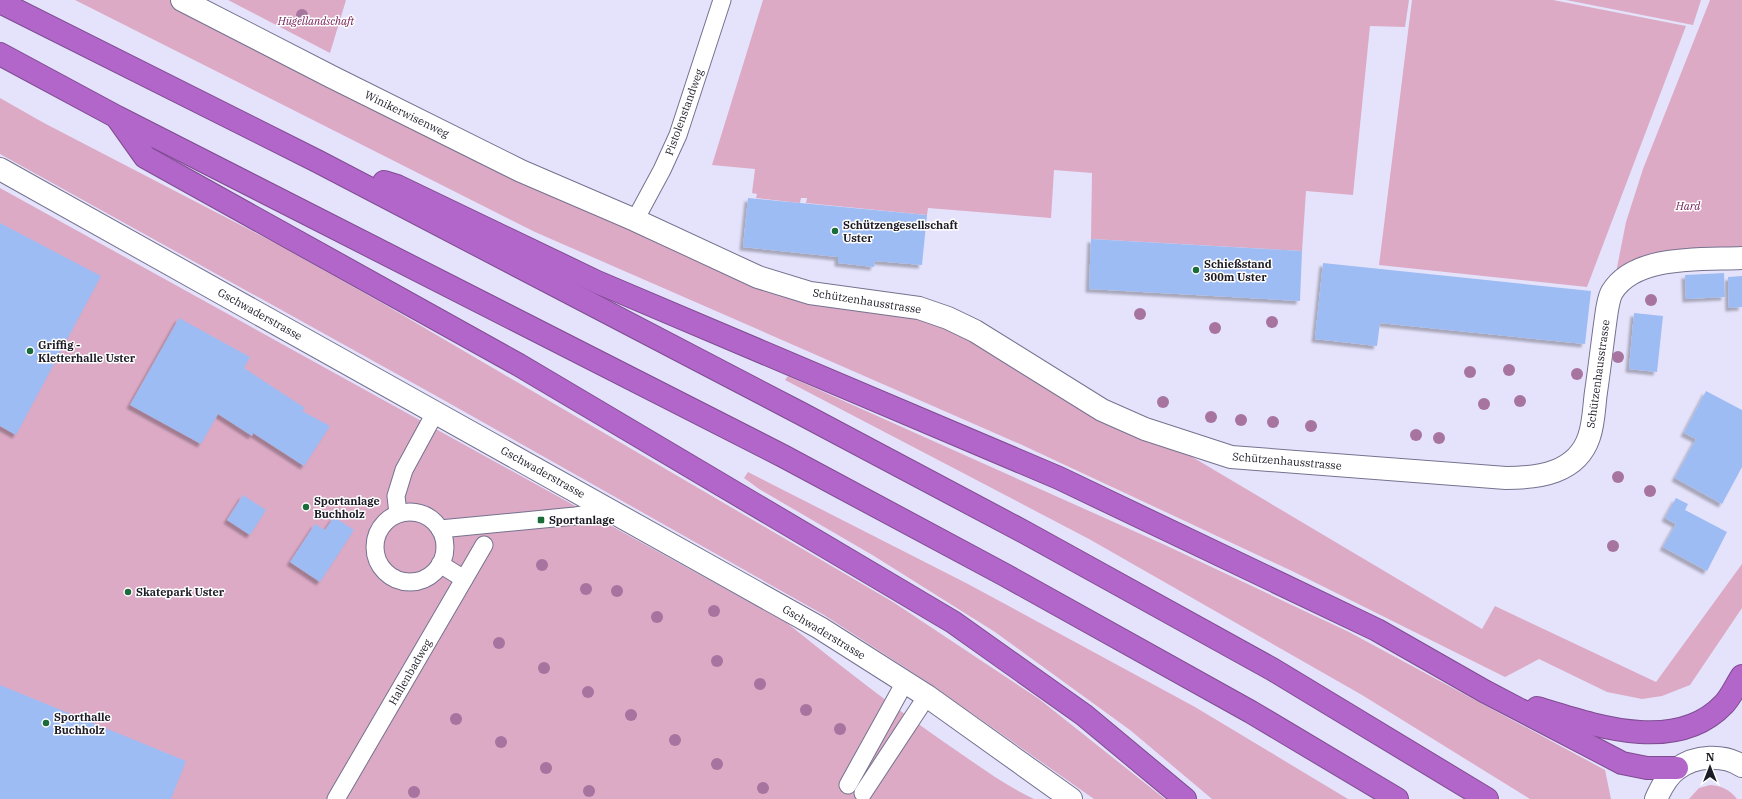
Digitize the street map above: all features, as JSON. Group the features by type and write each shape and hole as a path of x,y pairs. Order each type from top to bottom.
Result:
{"highway":[{"path":"0,2 317,161 793,409 1033,537 1272,669 1487,799"},
{"path":"0,54 116,117 436,278 811,471 1005,575 1251,712 1397,799"},
{"path":"116,117 145,157 519,365 953,622 1084,715 1185,799"},
{"path":"317,161 397,186 597,282 1059,478 1377,630 1484,691 1622,763 1647,768 1677,768"},
{"path":"1484,691 1600,727 1638,731 1674,731 1704,720 1724,704 1742,676"}],"street":[{"name":"Winikerwisenweg","path":"182,0 521,171 635,220"},
{"name":"Gschwaderstrasse","path":"0,168 820,628 927,696 1071,799"},
{"name":"Schützenhausstrasse","path":"635,220 758,277 810,293 918,308 948,318 975,331 1102,410 1145,429 1231,457 1506,478 1525,478 1555,472 1568,465 1578,457 1585,447 1592,425 1607,310 1612,293 1622,282 1634,272 1666,262 1742,258"},
{"path":"1656,799 1662,785 1677,768 1696,759 1717,757 1741,764"}],"lane":[{"name":"Pistolenstandweg","path":"635,220 662,170 678,135 722,0"},
{"path":"398,514 396,496 404,470 435,413"},
{"path":"440,529 554,519 613,511"},
{"path":"410,512 422,514 432,520 440,529 444,540 444,552 440,564 433,574 422,580 410,582 398,580 388,574 380,564 376,554 376,541 380,530 387,520 398,514 410,512"},
{"name":"Hallenbadweg","path":"336,799 484,546"},
{"path":"440,564 464,579"},
{"path":"848,785 905,682"},
{"path":"863,793 927,696"}],"green space":[{"path":"75,0 182,0 758,277 919,308 1145,429 1482,629 1495,606 1656,682 1742,564 1742,608 1690,685 1662,696 1642,699 1607,692 1539,659 1505,677 1292,571 1020,444 535,232"},
{"name":"Hügellandschaft","path":"228,0 346,0 330,53"},
{"path":"763,0 1409,0 1405,27 1370,26 1353,195 1306,191 1302,251 1091,239 1092,173 1054,170 1051,218 928,208 927,215 806,203 807,198 801,198 800,203 756,198 757,194 752,193 755,169 712,165"},
{"path":"1412,0 1553,0 1686,26 1587,287 1379,265"},
{"path":"1566,0 1701,0 1693,25"},
{"name":"Hard","path":"1710,0 1742,0 1742,258 1666,262 1612,293 1626,222 1643,169"},
{"path":"0,98 44,123 279,245 382,303 893,602 1039,699 1165,799 1094,799 926,681 824,615 440,398 0,154"},
{"name":"Sportanlage Buchholz","path":"0,188 787,623 828,656 935,736 994,776 1034,799 0,799"},
{"path":"788,376 1165,545 1349,632 1605,770 1611,799 1530,799 1362,695 1089,539 785,380"},
{"path":"748,472 968,584 1195,707 1348,799 1212,799 1130,730 995,632 874,556 759,489 744,478"},
{"path":"1710,785 1725,789 1737,799 1689,799 1699,788"}],"building":[{"name":"Schützengesellschaft Uster","path":"748,198 927,215 922,265 875,261 874,267 838,263 838,257 743,247"},
{"name":"Griffig - Kletterhalle Uster","path":"0,223 101,276 16,435 0,426"},
{"name":"Schießstand 300m Uster","path":"1091,239 1302,251 1300,301 1089,289"},
{"path":"1323,263 1591,291 1585,344 1380,323 1377,346 1315,339"},
{"path":"1724,273 1725,297 1686,299 1685,275"},
{"path":"1742,276 1742,307 1729,308 1728,277"},
{"path":"1634,313 1663,316 1657,372 1629,369"},
{"path":"179,318 250,357 244,368 305,408 302,411 330,426 304,466 253,433 252,436 218,414 201,444 130,405"},
{"path":"1706,391 1742,410 1742,467 1722,504 1675,478 1696,439 1684,433"},
{"path":"243,495 266,510 250,535 227,520"},
{"path":"1676,498 1688,504 1685,510 1727,532 1707,571 1663,547 1676,524 1665,518"},
{"path":"334,517 354,530 320,582 290,562 315,524 325,530"},
{"name":"Sporthalle Buchholz","path":"0,685 186,761 171,799 0,799"}],"place":[{"name":"Schützengesellschaft Uster","path":"835,231"},
{"name":"Schießstand 300m Uster","path":"1196,270"},
{"name":"Griffig - Kletterhalle Uster","path":"30,351"},
{"name":"Sportanlage Buchholz","path":"306,507"},
{"name":"Sportanlage","path":"541,520"},
{"name":"Skatepark Uster","path":"128,592"},
{"name":"Sporthalle Buchholz","path":"46,723"}]}
